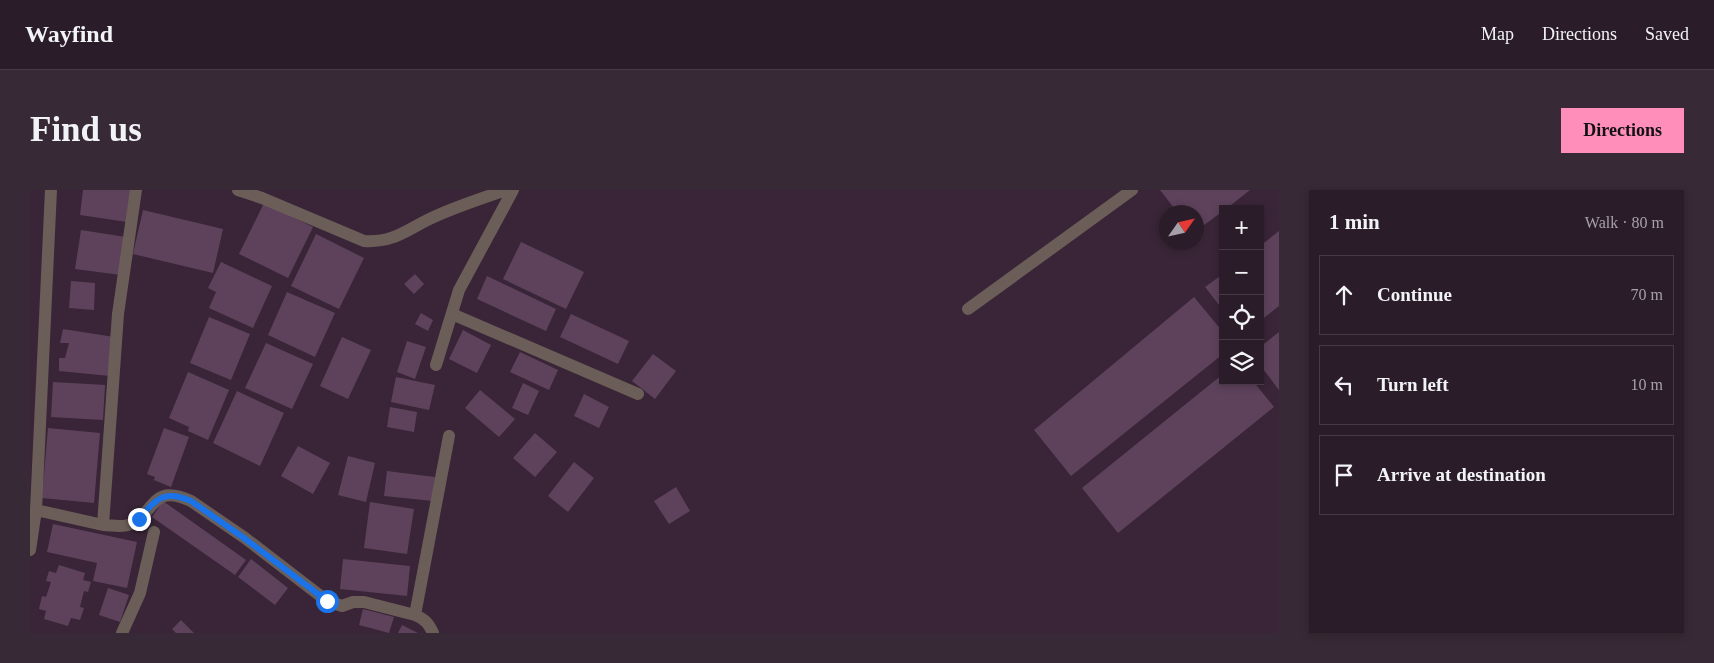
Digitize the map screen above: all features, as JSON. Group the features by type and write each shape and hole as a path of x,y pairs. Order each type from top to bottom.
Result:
{"street":[{"path":"30,550 36,510 51,190"},
{"path":"103,525 118,314 136,190"},
{"path":"238,190 364,240 377,242 392,239 436,215 506,190"},
{"path":"436,365 459,290 513,190"},
{"path":"968,309 1132,190"},
{"path":"452,314 638,394"},
{"path":"415,615 449,436"},
{"path":"36,510 103,525 124,526 139,519 159,498 169,495 181,496 244,538 327,601 342,606 353,602 364,602 415,615 429,624 433,633"},
{"path":"122,633 140,593 154,532"}],"building":[{"path":"83,190 132,190 127,222 80,215"},
{"path":"1160,190 1250,190 1231,205 1219,205 1219,214 1204,225 1204,205 1172,205"},
{"path":"264,203 313,227 288,278 239,254"},
{"path":"143,210 223,229 213,273 133,254"},
{"path":"81,230 126,237 121,275 75,269"},
{"path":"1279,231 1279,306 1264,318 1264,250 1264,243"},
{"path":"316,234 364,258 339,309 291,286"},
{"path":"521,242 584,272 566,309 503,279"},
{"path":"221,262 272,286 253,328 209,308 216,292 208,288"},
{"path":"415,274 424,284 414,294 404,284"},
{"path":"487,276 556,309 546,331 477,299"},
{"path":"1219,277 1219,305 1205,287"},
{"path":"71,281 95,283 94,310 69,308"},
{"path":"287,292 335,313 315,357 268,335"},
{"path":"1194,297 1219,327 1219,357 1071,476 1034,430"},
{"path":"421,313 433,320 428,331 415,324"},
{"path":"571,314 629,341 618,364 560,337"},
{"path":"209,317 250,334 231,380 190,363"},
{"path":"63,329 114,337 110,376 59,371 59,358 65,358 69,343 60,343"},
{"path":"463,330 491,345 477,373 449,359"},
{"path":"1279,332 1279,390 1264,370 1264,344"},
{"path":"342,337 371,350 348,399 320,386"},
{"path":"407,341 426,347 415,379 397,372"},
{"path":"266,343 313,364 292,409 245,388"},
{"path":"520,352 558,370 549,390 510,372"},
{"path":"653,354 676,371 655,399 632,381"},
{"path":"188,372 229,390 208,440 188,431 189,427 169,418"},
{"path":"396,377 435,385 429,410 391,402"},
{"path":"1219,377 1219,385 1256,385 1274,407 1118,533 1082,488"},
{"path":"53,382 105,385 103,420 51,417"},
{"path":"523,383 539,391 528,415 512,408"},
{"path":"480,390 515,419 499,437 465,408"},
{"path":"237,391 284,413 260,466 213,443"},
{"path":"584,394 609,407 599,428 574,416"},
{"path":"390,407 417,412 414,432 387,427"},
{"path":"48,428 100,433 94,503 42,498"},
{"path":"164,428 189,437 171,487 154,480 155,477 147,474"},
{"path":"535,433 557,452 535,477 513,458"},
{"path":"298,446 330,463 313,494 281,476"},
{"path":"348,456 375,463 366,502 338,495"},
{"path":"574,462 594,478 568,512 548,496"},
{"path":"387,471 435,477 433,501 384,496"},
{"path":"676,487 690,511 669,524 654,501"},
{"path":"163,501 246,560 235,575 152,517"},
{"path":"370,502 414,509 407,554 364,548"},
{"path":"53,524 137,542 127,588 93,581 97,563 47,552"},
{"path":"251,559 288,588 275,605 238,577"},
{"path":"343,559 410,566 407,596 340,589"},
{"path":"59,565 85,573 83,580 91,582 88,592 84,591 80,607 84,608 80,620 71,618 68,626 44,619 46,611 39,609 42,596 46,597 51,582 46,581 49,571 56,573"},
{"path":"108,588 129,595 120,622 99,615"},
{"path":"363,609 394,617 389,633 359,625"},
{"path":"181,620 194,633 176,633 172,629"},
{"path":"402,625 418,633 398,633"}],"route":[{"path":"139,519 159,498 169,495 181,496 244,538 327,601"}]}
